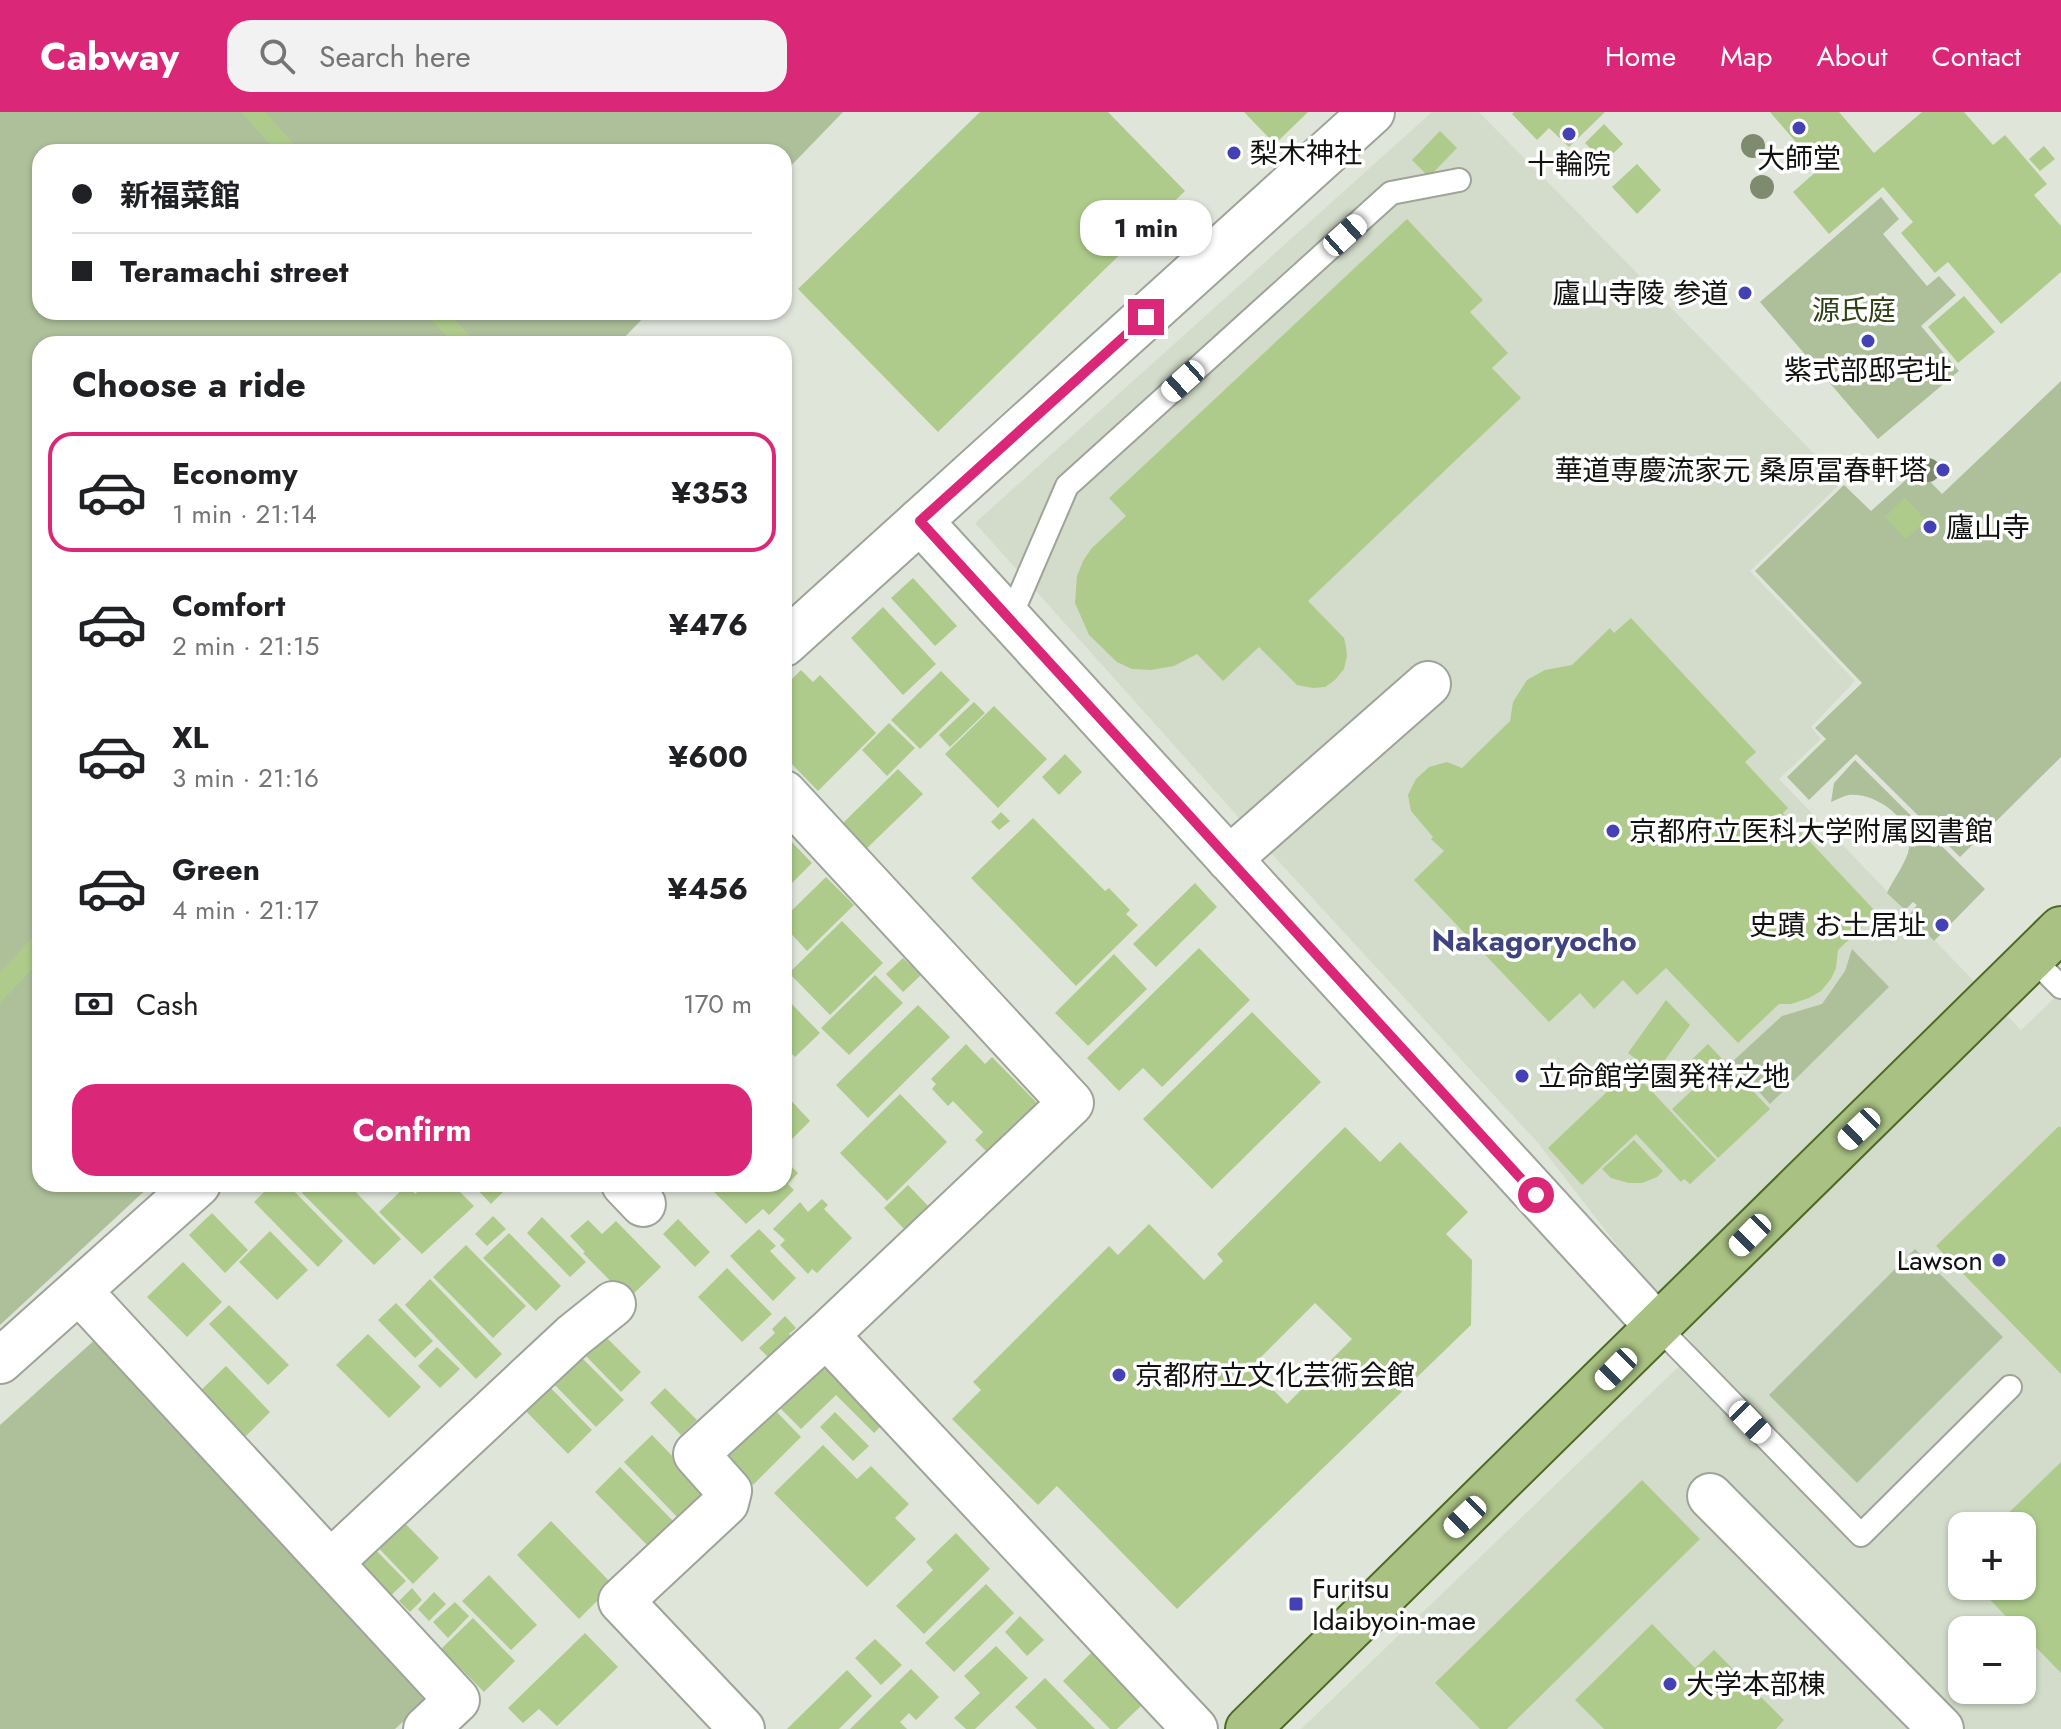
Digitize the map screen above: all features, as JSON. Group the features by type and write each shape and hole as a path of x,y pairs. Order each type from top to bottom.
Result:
{"main road":[{"path":"1248,1729 1658,1327 2051,958"}],"street":[{"path":"792,637 1372,112"},
{"path":"920,521 1658,1327"},
{"path":"1229,859 1428,684"},
{"path":"742,1729 621,1601 726,1503 729,1491 696,1454 1071,1103 792,802"},
{"path":"0,1361 189,1192"},
{"path":"79,1291 457,1700 426,1729"},
{"path":"331,1562 573,1336 613,1304"},
{"path":"826,1335 1195,1729"},
{"path":"1710,1496 1941,1729"}],"lane":[{"path":"1010,618 1067,486 1391,193 1459,180"},
{"path":"1658,1327 1861,1535 2010,1387"}],"shaded area":[{"path":"1432,112 1479,112 1842,482 1750,571 1855,681 1811,727 1821,739 1779,779 2021,1030 2061,992 2061,1729 1301,1729 1697,1349 1538,1143 1257,838 975,523"}],"green space":[{"path":"0,112 843,112 792,165 792,144 32,144 32,320 641,320 626,336 32,336 32,1192 143,1192 0,1325"},
{"name":"源氏庭","path":"1881,197 1899,219 1883,234 1927,286 1939,276 1956,295 1921,326 1959,371 1878,439 1760,302"},
{"path":"2061,381 2061,757 1960,857 1856,754 1809,800 1787,777 1826,739 1815,728 1862,683 1755,571 1844,485 1871,511 1918,469 1942,494"},
{"path":"1855,760 1985,889 1934,941 1909,915 1917,905 1913,902 1905,910 1887,893 1908,853 1907,830 1901,820 1882,804 1860,795 1831,802 1834,783"},
{"path":"1852,949 1889,987 1770,1104 1732,1062 1782,1016 1822,1004 1845,971"},
{"path":"1915,1249 2003,1337 1857,1483 1769,1395"},
{"path":"99,1336 433,1694 395,1729 0,1729 0,1425"}],"building":[{"path":"241,112 265,112 294,144 270,144"},
{"path":"980,112 1108,112 1185,191 938,432 798,289"},
{"path":"1244,112 1308,112 1275,144"},
{"name":"十輪院","path":"1605,112 1569,147 1549,128 1537,140 1512,114"},
{"path":"1770,112 1839,112 1874,153 1922,112 1964,112 1993,145 2005,135 2047,184 2034,195 2061,226 2061,272 2001,324 1948,262 1935,273 1901,233 1913,222 1883,187 1829,234 1793,192 1819,169"},
{"path":"1604,124 1623,144 1604,162 1585,143"},
{"path":"1440,131 1457,148 1429,177 1412,160"},
{"path":"2044,146 2055,159 2040,171 2029,159"},
{"path":"1637,164 1661,190 1637,214 1612,187"},
{"path":"1407,219 1483,300 1470,312 1508,353 1492,368 1521,398 1308,601 1344,638 1347,656 1344,669 1325,687 1313,688 1297,685 1259,647 1223,681 1197,654 1174,666 1151,670 1132,669 1117,662 1089,635 1075,603 1077,576 1083,561 1091,549 1126,516 1109,498"},
{"path":"1964,296 1995,332 1958,363 1928,327"},
{"path":"432,320 455,320 470,336 446,336"},
{"path":"1905,498 1926,520 1906,539 1885,517"},
{"path":"913,578 957,626 935,646 891,598"},
{"path":"883,607 936,664 903,695 851,638"},
{"name":"京都府立医科大学附属図書館","path":"1631,618 1756,752 1745,762 1788,808 1783,813 1877,913 1838,950 1836,968 1821,991 1791,1004 1779,1004 1738,1043 1666,968 1637,995 1623,980 1594,1009 1580,993 1549,1022 1414,880 1444,851 1411,811 1408,795 1416,779 1429,767 1447,762 1462,768 1510,721 1513,702 1527,680 1545,670 1572,665 1610,628 1614,633"},
{"path":"801,670 813,682 820,675 876,733 818,791 792,764 792,679"},
{"path":"941,671 970,700 920,749 891,720"},
{"path":"974,702 985,713 950,747 939,735"},
{"path":"994,706 1047,759 998,808 945,754"},
{"path":"889,723 915,748 887,776 862,750"},
{"path":"1065,754 1082,772 1059,795 1042,777"},
{"path":"898,769 923,794 865,850 841,825"},
{"path":"1001,812 1010,821 999,830 991,822"},
{"path":"1033,818 1105,891 1109,888 1130,910 1126,914 1138,925 1076,986 971,878"},
{"path":"792,842 812,863 792,883"},
{"path":"826,877 854,905 807,951 792,935 792,910"},
{"path":"1195,883 1217,907 1156,967 1133,944"},
{"path":"842,921 883,963 830,1015 792,976 792,970"},
{"path":"32,938 32,969 0,1003 0,972"},
{"path":"1199,948 1250,1000 1162,1087 1143,1068 1119,1091 1087,1058"},
{"path":"1114,954 1147,989 1088,1046 1055,1013"},
{"path":"903,958 921,975 903,992 886,974"},
{"path":"875,975 903,1003 849,1055 821,1028"},
{"path":"1666,1000 1690,1025 1655,1074 1628,1053"},
{"path":"792,1004 820,1033 795,1057 792,1054"},
{"path":"918,1005 950,1037 868,1118 836,1085"},
{"path":"1252,1012 1321,1082 1212,1189 1143,1119"},
{"path":"966,1044 985,1064 992,1057 1040,1106 990,1155 975,1140 983,1132 953,1101 948,1106 932,1089 936,1084 931,1079"},
{"path":"1708,1044 1770,1109 1718,1158 1672,1109 1700,1083 1684,1067"},
{"path":"1631,1069 1716,1160 1690,1184 1684,1179 1681,1182 1636,1134 1582,1185 1548,1148"},
{"path":"900,1094 947,1142 887,1201 840,1153"},
{"path":"792,1102 810,1121 792,1139"},
{"path":"2059,1126 2061,1128 2061,1374 1936,1246"},
{"name":"京都府立文化芸術会館","path":"1345,1127 1380,1162 1400,1142 1468,1212 1446,1234 1472,1260 1471,1325 1177,1609 1057,1486 1038,1505 952,1419 981,1390 973,1382 1109,1246 1118,1255 1149,1224 1204,1280 1223,1261 1217,1254","holes":["1315,1303 1352,1339 1287,1404 1251,1367"]},
{"path":"1634,1140 1663,1171 1642,1183 1611,1178 1602,1169"},
{"path":"908,1185 932,1210 908,1233 884,1208"},
{"path":"264,1192 295,1192 343,1241 318,1267 254,1202"},
{"path":"356,1192 401,1239 374,1265 302,1193"},
{"path":"400,1192 460,1192 474,1206 422,1254 379,1212"},
{"path":"480,1192 503,1192 491,1204"},
{"path":"714,1192 792,1192 769,1215 763,1209 746,1224"},
{"path":"822,1199 828,1205 824,1209 852,1238 817,1273 812,1269 808,1274 780,1245 785,1240 773,1229 800,1202 808,1212"},
{"path":"212,1213 248,1250 225,1273 189,1235"},
{"path":"493,1216 506,1229 487,1246 475,1234"},
{"path":"542,1217 586,1262 570,1277 527,1233"},
{"path":"678,1219 710,1252 695,1267 663,1234"},
{"path":"588,1220 602,1234 616,1221 661,1267 628,1299 570,1236"},
{"path":"759,1229 776,1246 770,1251 796,1278 773,1301 730,1256"},
{"path":"270,1231 308,1270 277,1300 239,1262"},
{"path":"509,1233 561,1286 536,1311 483,1258"},
{"path":"466,1245 526,1306 493,1338 433,1277"},
{"path":"183,1262 222,1302 187,1337 147,1297"},
{"path":"727,1268 772,1314 742,1342 698,1297"},
{"path":"430,1279 502,1354 476,1379 405,1305"},
{"path":"396,1303 433,1341 415,1358 378,1320"},
{"path":"229,1305 289,1365 268,1385 209,1324"},
{"path":"785,1316 796,1328 789,1334 795,1340 773,1362 759,1348 775,1333 772,1329"},
{"path":"368,1334 421,1387 389,1418 336,1365"},
{"path":"605,1336 641,1372 621,1392 586,1356"},
{"path":"570,1346 624,1400 596,1427 543,1373"},
{"path":"437,1347 460,1369 440,1388 418,1366"},
{"path":"821,1357 885,1422 874,1433 836,1395 801,1429 774,1402"},
{"path":"226,1366 270,1412 244,1438 198,1393"},
{"path":"537,1374 592,1430 568,1454 513,1398"},
{"path":"665,1388 697,1420 681,1435 650,1403"},
{"path":"769,1404 801,1437 753,1485 721,1451"},
{"path":"835,1412 869,1446 853,1461 820,1427"},
{"path":"652,1435 709,1494 681,1521 624,1462"},
{"path":"823,1445 857,1479 871,1466 909,1504 895,1518 916,1539 867,1587 774,1493"},
{"path":"2061,1462 2061,1673 2036,1647 2036,1616 2006,1616 1990,1600 2036,1600 2036,1512 2009,1512"},
{"path":"620,1467 676,1524 651,1549 595,1492"},
{"path":"1642,1480 1700,1539 1507,1729 1480,1729 1435,1683"},
{"path":"393,1511 439,1558 413,1584 367,1536"},
{"path":"551,1521 613,1585 579,1619 517,1555"},
{"path":"956,1533 990,1569 924,1634 896,1606 933,1570 926,1562"},
{"path":"366,1540 406,1581 382,1604 341,1564"},
{"path":"489,1575 537,1625 511,1650 462,1601"},
{"path":"986,1584 1014,1613 954,1672 925,1643"},
{"path":"412,1588 422,1600 410,1612 399,1601"},
{"path":"434,1592 446,1604 429,1621 418,1609"},
{"path":"455,1602 469,1616 448,1638 433,1622"},
{"path":"1020,1616 1044,1640 1027,1656 1005,1632"},
{"path":"473,1618 515,1661 484,1692 441,1649"},
{"name":"大学本部棟","path":"1652,1624 1695,1668 1714,1650 1784,1720 1776,1729 1604,1729 1575,1700"},
{"path":"585,1633 618,1667 557,1726 539,1709 523,1723 508,1708"},
{"path":"875,1639 902,1665 881,1685 855,1658"},
{"path":"996,1646 1028,1678 975,1729 966,1729 954,1718 980,1693 964,1676"},
{"path":"1092,1652 1143,1704 1117,1729 1110,1729 1063,1681"},
{"path":"911,1669 939,1697 916,1720 909,1713 900,1722 907,1729 850,1729"},
{"path":"847,1670 872,1696 839,1729 787,1729"},
{"path":"1045,1678 1095,1729 1037,1729 1015,1707"}],"place":[{"name":"大師堂","path":"1799,128"},
{"name":"十輪院","path":"1569,134"},
{"name":"梨木神社","path":"1234,153"},
{"name":"廬山寺陵 参道","path":"1745,293"},
{"name":"紫式部邸宅址","path":"1868,341"},
{"name":"華道専慶流家元 桑原冨春軒塔","path":"1943,470"},
{"name":"廬山寺","path":"1930,527"},
{"name":"京都府立医科大学附属図書館","path":"1613,831"},
{"name":"史蹟 お土居址","path":"1942,925"},
{"name":"立命館学園発祥之地","path":"1522,1076"},
{"name":"Lawson","path":"1999,1260"},
{"name":"京都府立文化芸術会館","path":"1119,1375"},
{"name":"Furitsu Idaibyoin-mae","path":"1296,1604"},
{"name":"大学本部棟","path":"1670,1684"}],"district":[{"name":"Nakagoryocho","path":"1534,941"}],"route":[{"path":"1146,317 920,521 1536,1195"}]}
